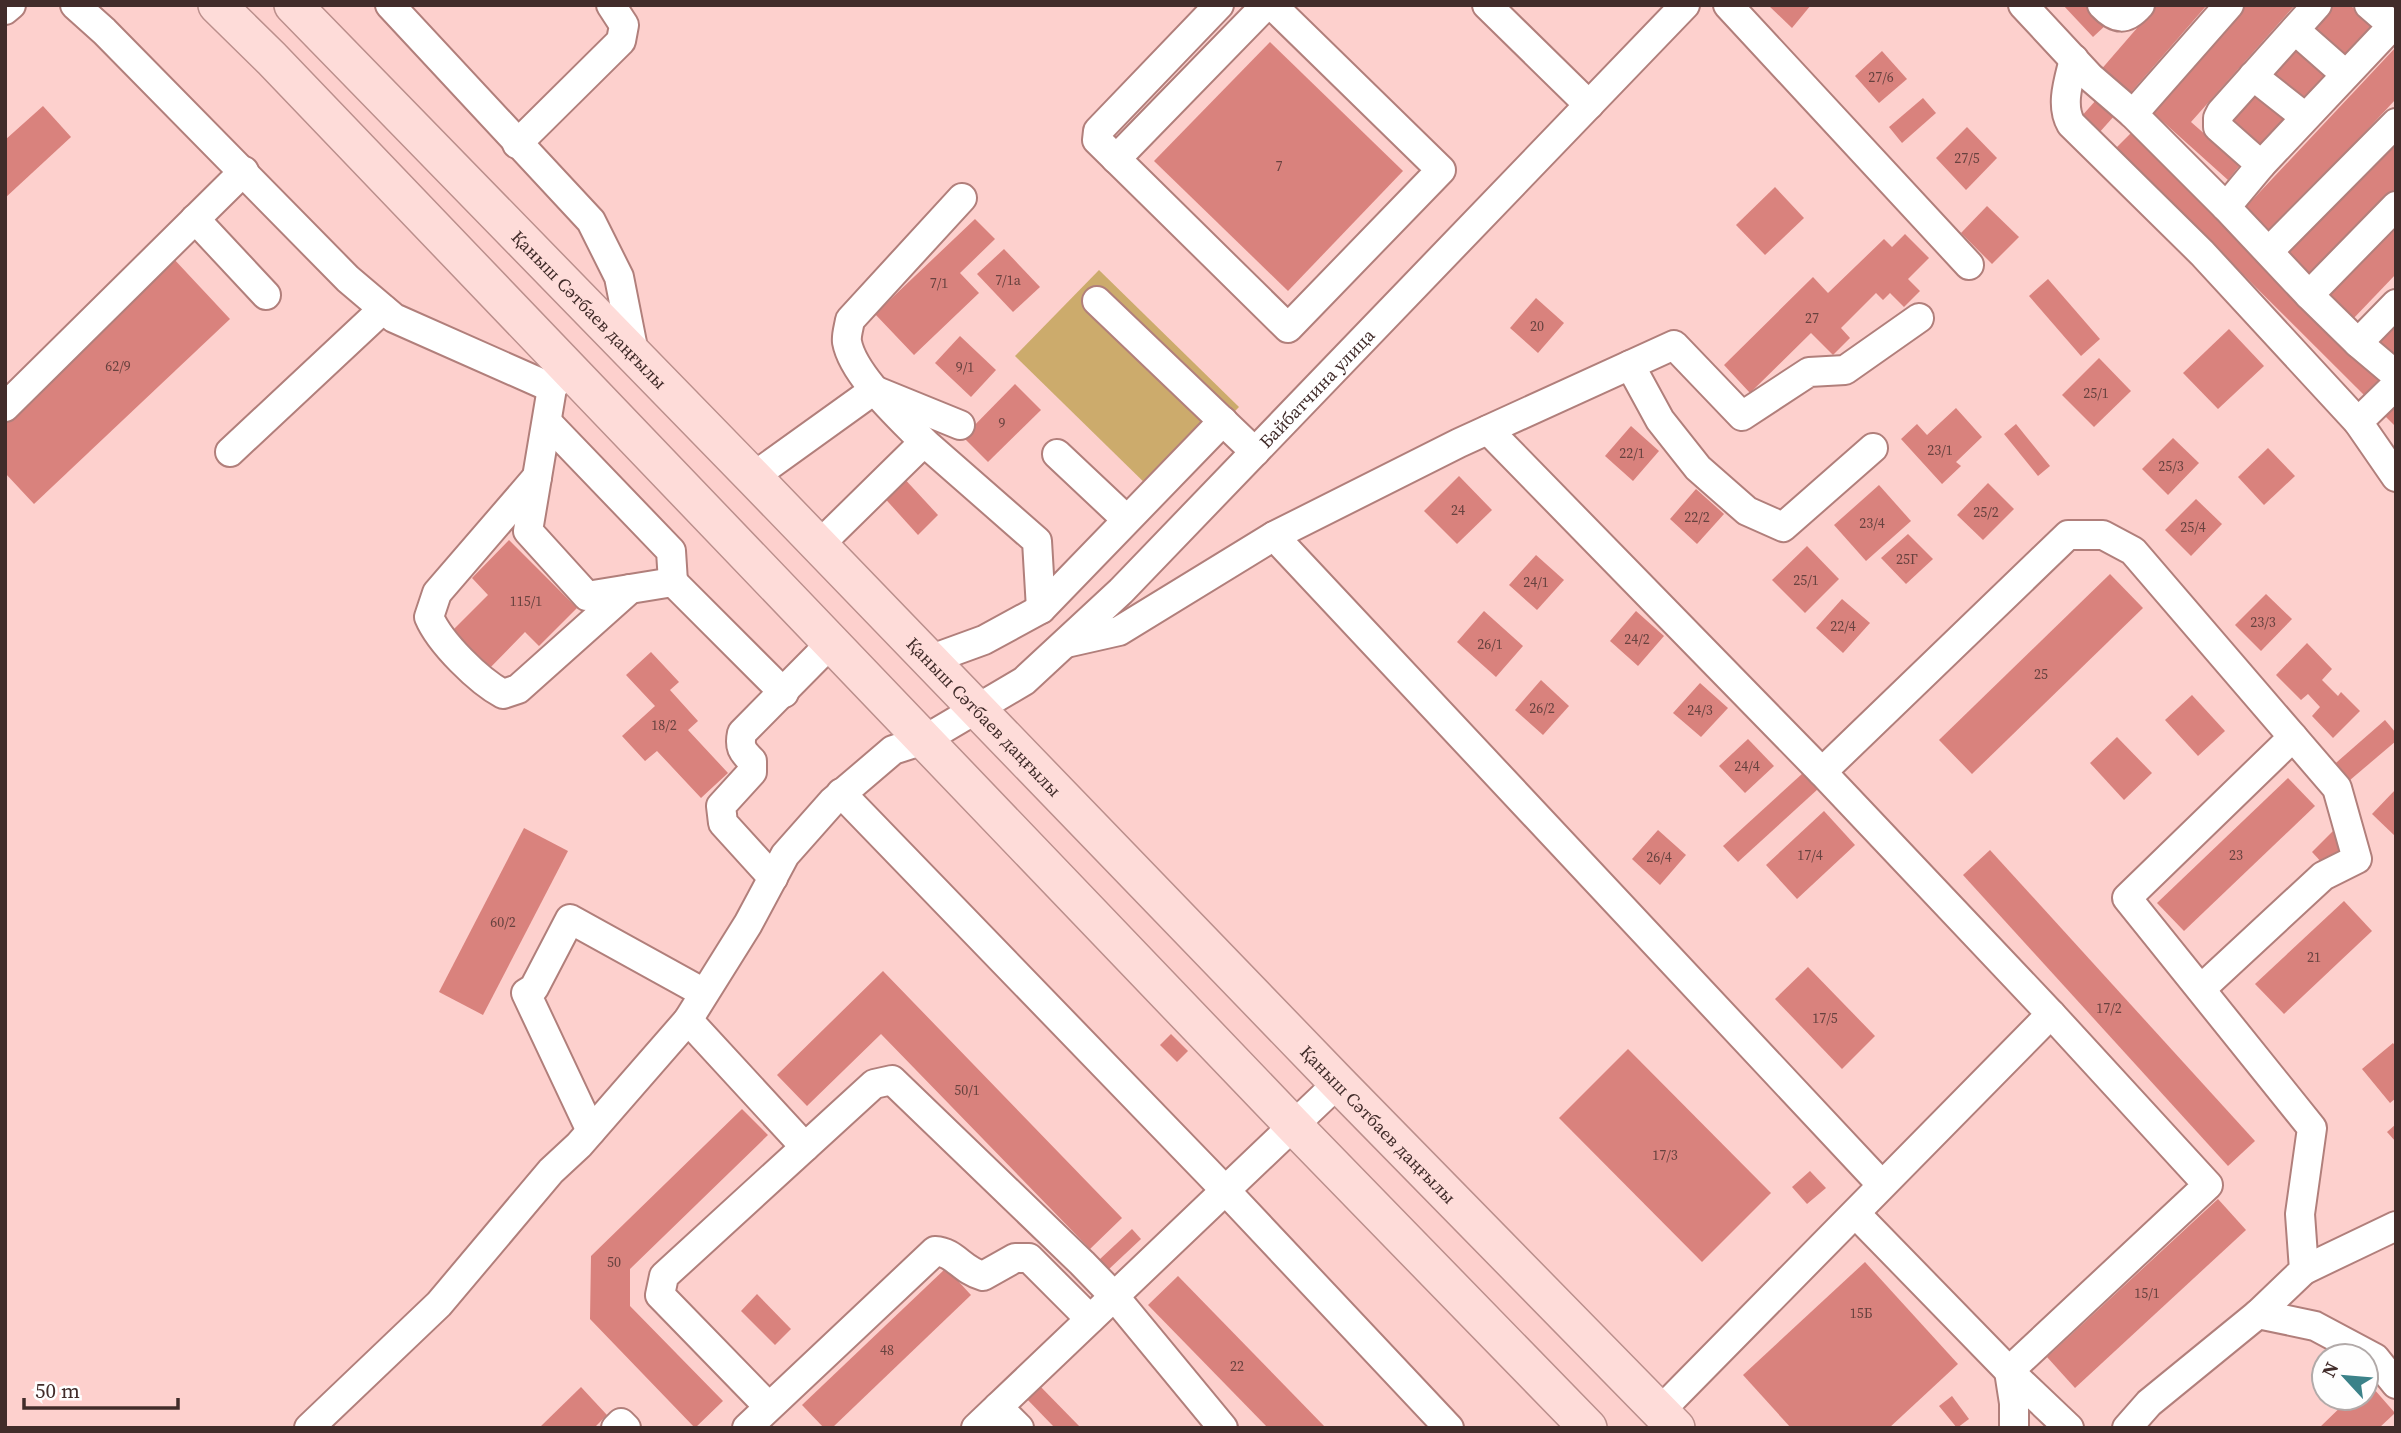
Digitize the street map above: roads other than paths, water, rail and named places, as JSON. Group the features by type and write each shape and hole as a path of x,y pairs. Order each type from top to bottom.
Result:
{"main road":[{"path":"217,5 272,59 560,379 831,643 1588,1428"},
{"name":"Қаныш Сәтбаев даңғылы","path":"293,5 1338,1083 1668,1419"}],"street":[{"path":"5,10 11,5"},
{"path":"75,5 244,171 348,279 394,318 560,379 547,422 527,531 587,596 673,582"},
{"path":"390,5 591,221 619,277 635,358"},
{"path":"517,144 621,41 624,25 611,5"},
{"path":"1219,5 1098,131 1097,140 1288,328 1441,170 1272,5"},
{"path":"1116,159 1266,5"},
{"path":"1487,5 1589,105"},
{"name":"Байбатчина улица","path":"309,1428 439,1304 551,1171 591,1131 688,1020 748,924 785,855 841,793 892,750 924,740 1024,681 1121,592 1685,5"},
{"path":"1728,5 1969,265"},
{"path":"2023,5 2090,77 2133,114 2227,207 2309,295 2358,343 2396,375"},
{"path":"2102,5 2111,15 2117,17 2132,14 2140,5"},
{"path":"2133,114 2229,5"},
{"path":"2261,165 2218,127 2218,118 2317,5"},
{"path":"2227,207 2261,165 2394,24 2369,5"},
{"path":"2295,30 2346,74"},
{"path":"2074,59 2066,103 2067,118 2071,124 2202,253 2358,422 2396,477"},
{"path":"2253,76 2305,117"},
{"path":"2269,251 2396,123"},
{"path":"5,407 244,171"},
{"path":"962,198 850,320 846,340 874,390 924,442 1037,541 1041,609"},
{"path":"2309,295 2396,206"},
{"path":"195,219 266,295"},
{"path":"1097,301 1255,452"},
{"path":"2358,343 2396,304"},
{"path":"230,452 383,309"},
{"path":"1066,643 1119,631 1274,536 1488,430 1674,345 1742,416 1809,372 1845,370 1919,318"},
{"path":"1630,365 1660,420 1698,468 1747,511 1783,527 1873,447"},
{"path":"2358,422 2396,384"},
{"path":"874,390 960,425"},
{"path":"752,477 874,390"},
{"path":"929,660 984,640 1041,609 1223,421"},
{"path":"547,422 671,551 673,582 784,693"},
{"path":"1488,430 1822,772 2208,1185 2009,1371"},
{"path":"818,546 924,442"},
{"path":"1057,454 1126,519"},
{"path":"537,477 437,593 429,617 435,631 487,685 503,694 518,690 630,589"},
{"path":"1822,772 2068,535 2103,535 2133,551 2337,788 2357,859 2323,876 2201,989"},
{"path":"1274,536 1881,1184"},
{"path":"773,878 723,823 721,806 752,772 752,761 739,745 742,733 831,643"},
{"path":"2292,737 2127,898 2312,1128 2300,1214 2304,1270"},
{"path":"841,793 1225,1190 1449,1428"},
{"path":"591,1131 526,993 534,988 570,919 704,993"},
{"path":"1668,1419 1881,1184 2051,1014"},
{"path":"688,1020 805,1147"},
{"path":"768,1406 660,1295 664,1276 874,1084 892,1080 1114,1296 1223,1428"},
{"path":"976,1428 1338,1083"},
{"path":"1856,1214 2009,1371 2069,1428"},
{"path":"2127,1428 2149,1403 2258,1314 2304,1270 2395,1229"},
{"path":"747,1428 935,1251 946,1252 969,1272 983,1276 1015,1258 1028,1258 1055,1236"},
{"path":"1028,1258 1090,1319"},
{"path":"2258,1314 2315,1326 2375,1358 2396,1384"},
{"path":"2009,1371 2014,1403 2014,1428"},
{"path":"999,1406 1019,1428"},
{"path":"616,1428 621,1423 626,1428"}]}
